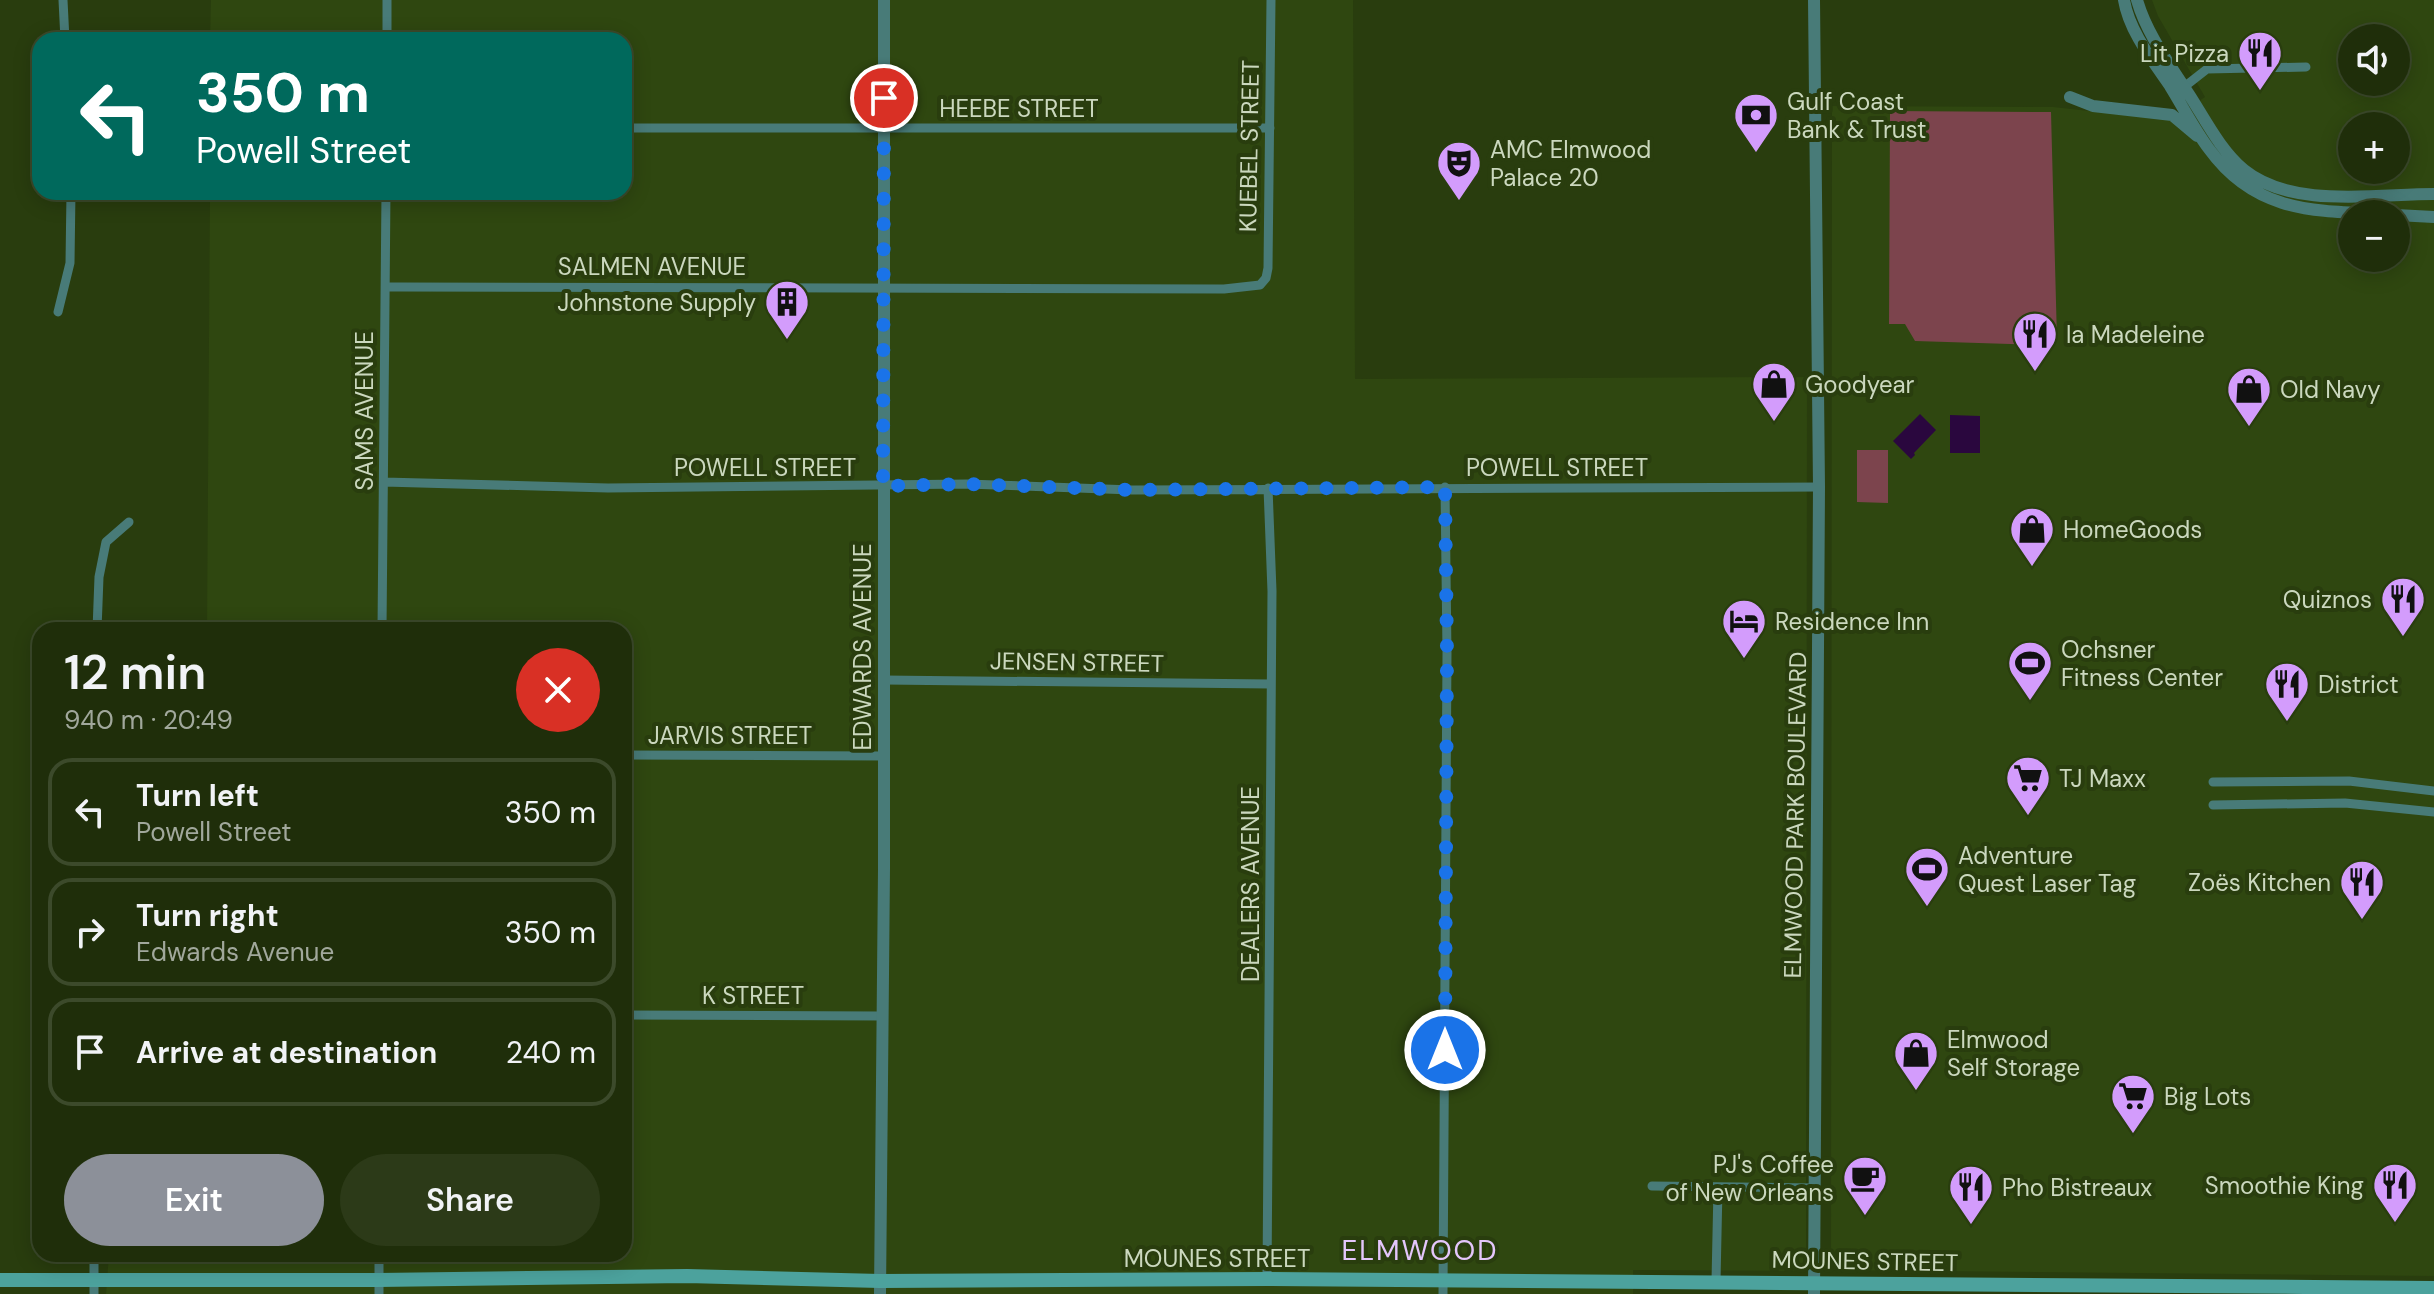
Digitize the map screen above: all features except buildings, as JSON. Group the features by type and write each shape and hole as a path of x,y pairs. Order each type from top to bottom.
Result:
{"main road":[{"name":"MOUNES STREET","path":"0,1280 94,1286 378,1287 687,1276 880,1288 1267,1279 1443,1287 1716,1281 1814,1288 2434,1288"}],"street":[{"path":"63,0 65,32"},
{"path":"387,0 387,32"},
{"name":"EDWARDS AVENUE","path":"880,1288 884,0"},
{"name":"KUEBEL STREET","path":"1255,285 1260,285 1266,278 1268,268 1271,0"},
{"name":"ELMWOOD PARK BOULEVARD","path":"1814,0 1819,487 1814,1288"},
{"path":"2124,0 2136,33 2205,143 2230,173 2268,198 2296,209 2338,212"},
{"path":"2137,0 2154,39 2184,87 2221,144 2244,169 2271,186 2323,196 2434,194"},
{"path":"2184,87 2207,69 2306,67"},
{"path":"2070,97 2093,106 2172,115 2205,143"},
{"name":"HEEBE STREET","path":"632,128 1270,128"},
{"path":"58,312 70,263 71,200"},
{"name":"SAMS AVENUE","path":"382,622 386,200"},
{"path":"2410,216 2434,217"},
{"name":"SALMEN AVENUE","path":"386,287 1224,289 1255,285"},
{"name":"POWELL STREET","path":"384,482 608,488 967,484 1132,490 1819,487"},
{"path":"1443,1287 1447,680 1445,487"},
{"name":"DEALERS AVENUE","path":"1267,1279 1272,591 1268,488"},
{"path":"97,622 99,577 106,542 129,522"},
{"name":"JENSEN STREET","path":"884,680 1270,684"},
{"name":"JARVIS STREET","path":"632,755 884,756"},
{"path":"2213,782 2349,781 2434,791"},
{"path":"2213,805 2345,803 2434,812"},
{"name":"K STREET","path":"632,1015 882,1016"},
{"path":"1652,1186 1813,1188"},
{"path":"1716,1281 1718,1188"},
{"path":"94,1262 94,1286"},
{"path":"378,1287 379,1262"}],"shaded area":[{"path":"211,0 1353,0 1355,379 1807,377 1806,1271 1633,1270 1633,1294 106,1294 108,1262 632,1262 632,622 207,622 210,200 632,200 632,32 210,32"},
{"path":"2152,0 2434,0 2434,1276 1831,1270 1832,106 2053,107 2170,120 2205,97 2158,16"},
{"path":"1890,111 2051,112 2057,340 2048,340 2046,345 1915,341 1905,324 1889,324"},
{"path":"1920,414 1936,430 1911,459 1893,441"},
{"path":"1950,415 1980,416 1980,453 1950,453"},
{"path":"1857,450 1888,450 1888,503 1857,502"}],"place":[{"name":"Lit Pizza","path":"2260,92"},
{"name":"Gulf Coast Bank & Trust","path":"1756,154"},
{"name":"AMC Elmwood Palace 20","path":"1459,202"},
{"name":"Johnstone Supply","path":"787,341"},
{"name":"la Madeleine","path":"2035,373"},
{"name":"Goodyear","path":"1774,423"},
{"name":"Old Navy","path":"2249,428"},
{"name":"HomeGoods","path":"2032,568"},
{"name":"Quiznos","path":"2403,638"},
{"name":"Residence Inn","path":"1744,660"},
{"name":"Ochsner Fitness Center","path":"2030,702"},
{"name":"District","path":"2287,723"},
{"name":"TJ Maxx","path":"2028,817"},
{"name":"Adventure Quest Laser Tag","path":"1927,908"},
{"name":"Zoës Kitchen","path":"2362,921"},
{"name":"Elmwood Self Storage","path":"1916,1092"},
{"name":"Big Lots","path":"2133,1135"},
{"name":"PJ's Coffee of New Orleans","path":"1865,1217"},
{"name":"Smoothie King","path":"2395,1224"},
{"name":"Pho Bistreaux","path":"1971,1226"}],"district":[{"name":"ELMWOOD","path":"1420,1250"}],"route":[{"path":"884,98 883,486 967,484 1132,490 1445,487 1445,1050"}]}
